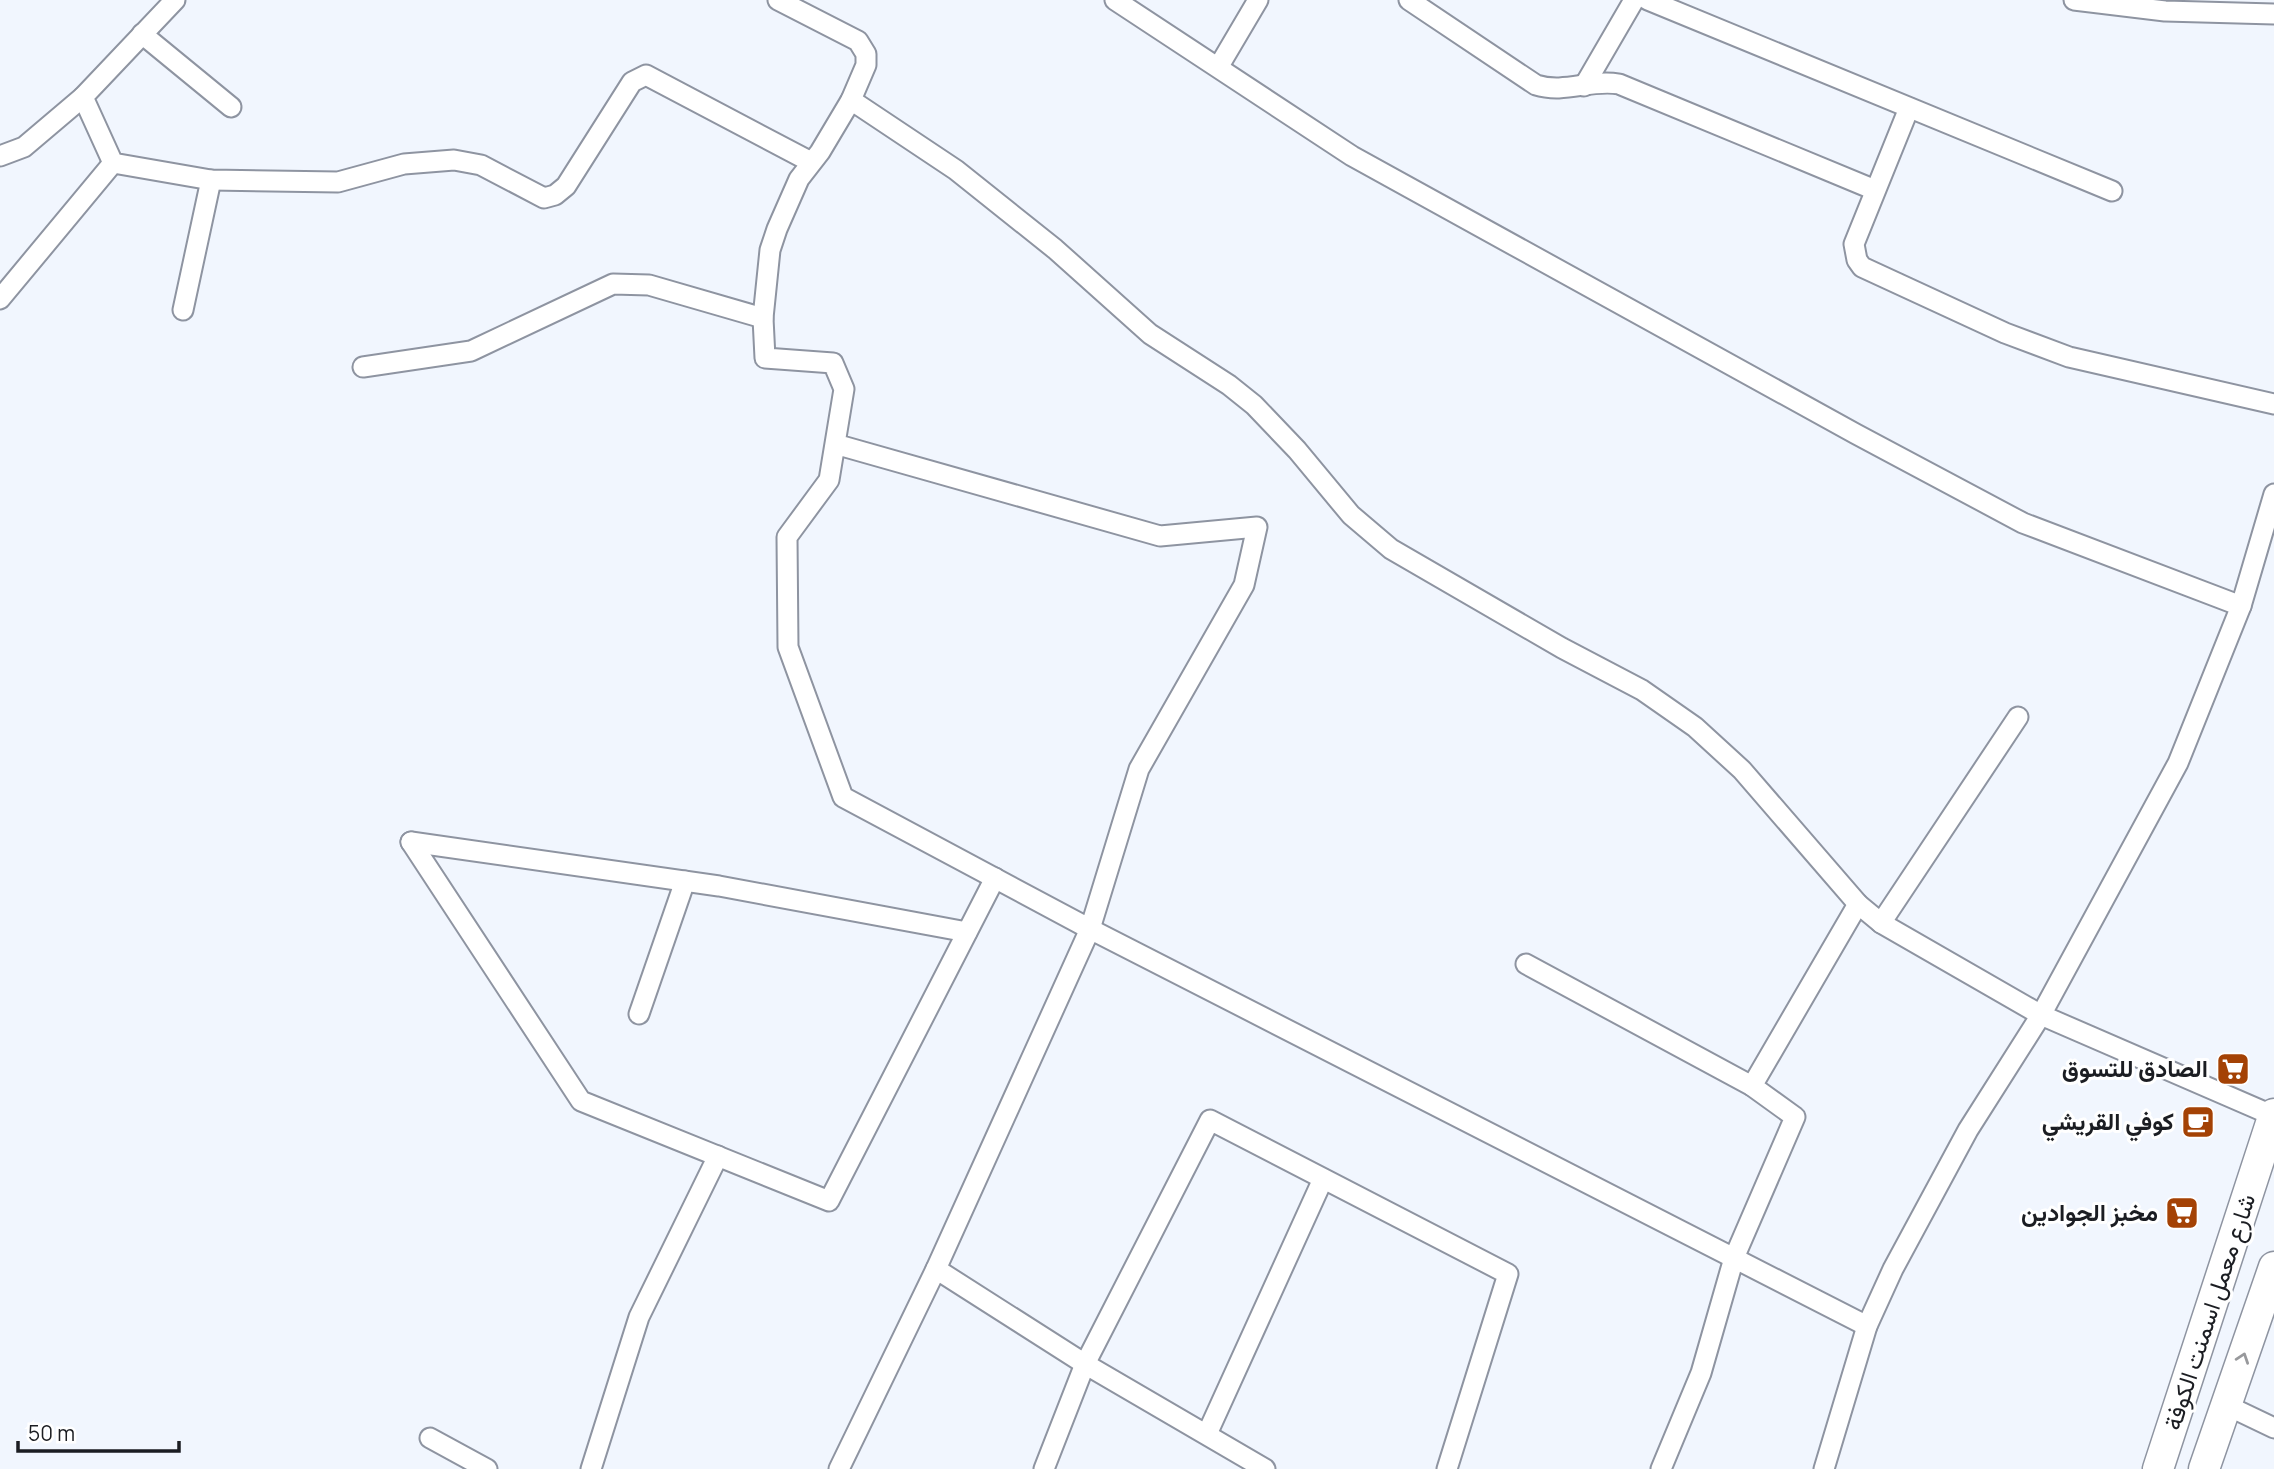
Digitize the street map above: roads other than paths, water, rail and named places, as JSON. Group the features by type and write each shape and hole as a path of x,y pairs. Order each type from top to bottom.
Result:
{"main road":[{"name":"شارع معمل اسمنت الكوفة","path":"2158,1469 2274,1115"},
{"name":"شارع معمل اسمنت الكوفة","path":"2204,1469 2274,1267"}],"street":[{"path":"0,156 24,147 83,97 175,0"},
{"path":"778,0 858,41 866,54 866,65 851,100 820,152 799,179 770,250 764,317 765,358 833,363 844,389 830,480 787,537 788,647 843,797 1090,929 1867,1326"},
{"path":"1115,0 1352,156 1993,508 2055,536 2241,606"},
{"path":"1219,66 1258,0"},
{"path":"1584,86 1634,0"},
{"path":"1648,0 2112,191"},
{"path":"2074,0 2165,11 2274,14"},
{"path":"1419,3 1536,85 1560,90 1607,82 1631,88 1875,190"},
{"path":"142,34 231,107"},
{"path":"113,163 211,180 338,182 404,164 454,160 481,165 544,198 566,186 632,82 646,75 811,162"},
{"path":"83,97 113,163"},
{"path":"851,100 956,170 1055,249 1150,334 1229,385 1254,405 1297,450 1351,514 1391,549 1550,642 1642,690 1695,727 1742,771 1858,904 1881,923 2041,1015 2274,1115"},
{"path":"1909,108 1854,244 1857,260 1868,271 2005,333 2069,357 2274,404"},
{"path":"0,299 113,163"},
{"path":"183,310 211,180"},
{"path":"363,367 471,351 613,284 649,285 764,317"},
{"path":"835,444 1160,536 1257,527 1244,585 1139,769 1090,929 936,1269 839,1469"},
{"path":"1824,1469 1867,1326 1893,1269 1947,1167 2041,1015 2173,773 2241,606 2274,494"},
{"path":"1881,923 2018,717"},
{"path":"967,932 685,881 411,842 582,1101 829,1201 995,878"},
{"path":"639,1014 685,881"},
{"path":"1752,1086 1858,904"},
{"path":"1526,964 1752,1086 1795,1117 1734,1258 1701,1373 1661,1469"},
{"path":"1044,1469 1085,1364 1210,1120 1508,1274 1447,1469"},
{"path":"591,1469 639,1317 718,1156"},
{"path":"1207,1434 1323,1179"},
{"path":"936,1269 1085,1364 1265,1469"},
{"path":"2226,1405 2274,1428"},
{"path":"430,1438 487,1469"}],"place":[{"name":"الصادق للتسوق","path":"2233,1069"},
{"name":"كوفي القريشي","path":"2198,1122"},
{"name":"مخبز الجوادين","path":"2182,1213"}]}
